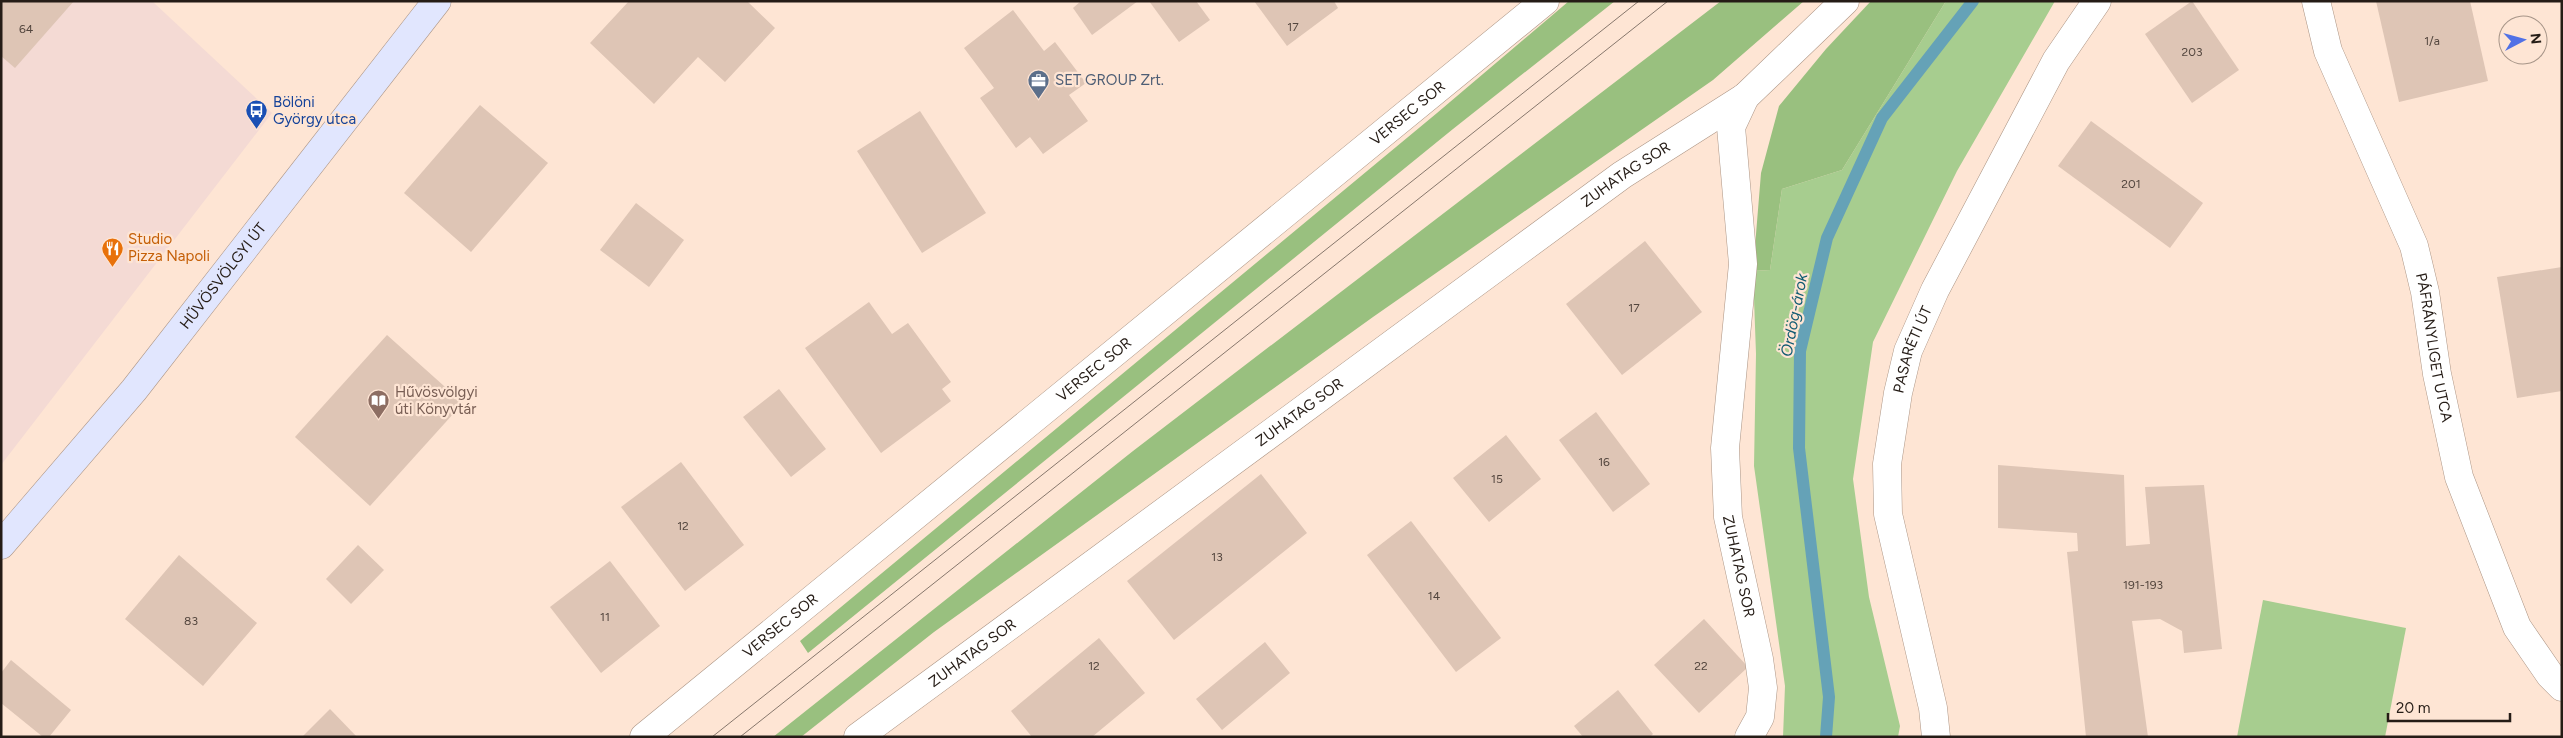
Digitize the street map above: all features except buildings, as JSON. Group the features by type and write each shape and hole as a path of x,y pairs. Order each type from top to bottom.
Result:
{"main road":[{"name":"HŰVÖSVÖLGYI ÚT","path":"1,545 134,390 437,1"}],"street":[{"name":"VERSEC SOR","path":"644,737 1545,1"},
{"name":"ZUHATAG SOR","path":"858,737 1622,175 1745,97 1845,1"},
{"name":"PASARÉTI ÚT","path":"1936,737 1933,708 1888,514 1887,464 1898,393 1908,351 1935,290 2056,61 2098,1"},
{"name":"PÁFRÁNYLIGET UTCA","path":"2316,1 2328,51 2414,246 2426,292 2438,374 2458,478 2517,627 2550,675 2562,687"},
{"name":"ZUHATAG SOR","path":"1745,97 1731,127 1743,264 1725,448 1728,517 1759,659 1763,688 1760,717 1750,737"}],"shaded area":[{"path":"1,1 152,1 272,113 1,465"}],"green space":[{"path":"1569,1 1615,1 1453,129 808,653 800,641 1437,113"},
{"path":"1721,1 1804,1 1713,80 1373,317 934,632 801,737 773,737 1133,451"},
{"path":"1871,1 1946,1 1842,170 1782,189 1770,270 1753,271 1761,173 1779,106 1826,49"},
{"path":"1946,1 2055,1 1957,171 1873,342 1853,479 1869,597 1900,726 1898,737 1783,737 1785,686 1754,466 1756,354 1753,271 1770,270 1782,189 1842,170"},
{"path":"2263,600 2406,628 2385,737 2237,737"}],"waterway":[{"name":"Ördög-árok","path":"1826,737 1829,697 1799,448 1800,351 1827,238 1882,118 1973,1"}],"tram line":[{"path":"712,737 1639,1"},
{"path":"740,737 1668,1"}],"place":[{"name":"SET GROUP Zrt.","path":"1039,99"},
{"name":"Bölöni György utca","path":"257,130"},
{"name":"Studio Pizza Napoli","path":"112,267"},
{"name":"Hűvösvölgyi úti Könyvtár","path":"379,420"}]}
